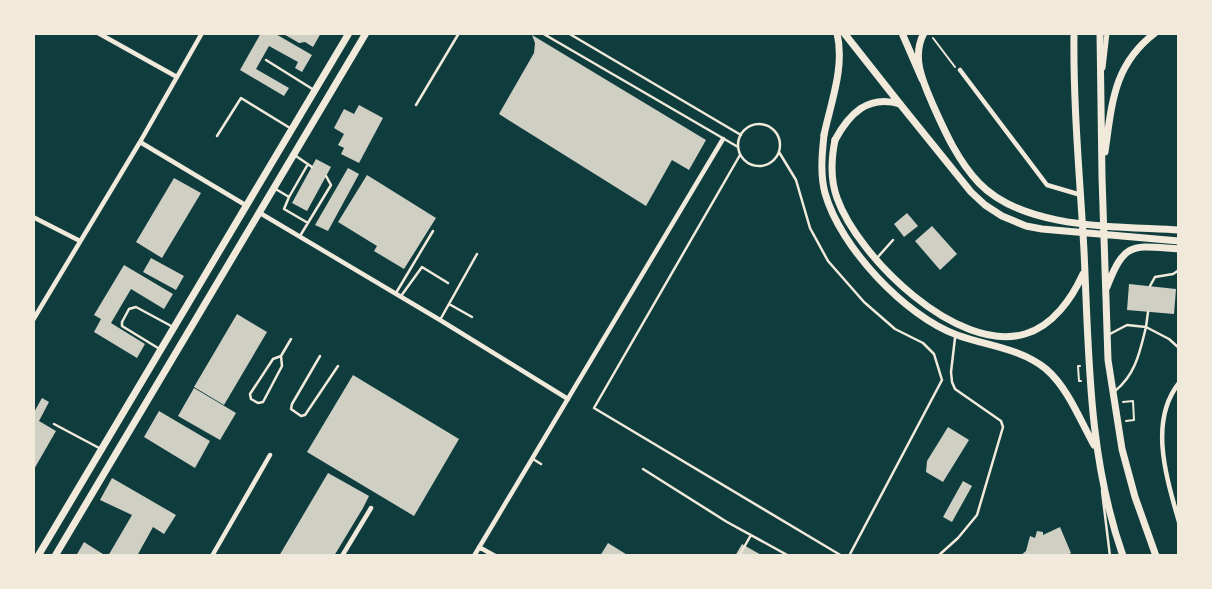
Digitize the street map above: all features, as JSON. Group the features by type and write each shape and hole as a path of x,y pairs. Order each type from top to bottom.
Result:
{"main road":[{"path":"38,556 349,33"},
{"path":"55,556 366,33"},
{"path":"837,33 839,70 824,135 822,156 825,192 857,253 878,279 901,300 955,334 1010,350 1035,362 1055,378 1096,449"},
{"path":"844,33 971,192 1002,216 1026,226 1068,232 1179,241"},
{"path":"902,33 951,143 980,184 994,197 1027,213 1069,221 1179,230"},
{"path":"922,79 917,52 926,33"},
{"path":"1072,33 1090,394 1102,484 1123,556"},
{"path":"1100,33 1106,336 1122,449 1135,497 1156,556"},
{"path":"1102,177 1112,101 1118,78 1128,60 1143,42 1155,33"},
{"path":"900,104 883,101 866,104 847,121 835,140 831,158 834,186 843,214 875,260 897,284 950,319 988,334 1013,336 1033,331 1057,313 1070,298 1085,270"},
{"path":"1105,290 1118,261 1131,249 1179,249"}],"street":[{"path":"98,33 177,77"},
{"path":"34,318 202,33"},
{"path":"1100,92 1107,33"},
{"path":"961,70 1047,185 1081,195"},
{"path":"474,556 723,139"},
{"path":"140,142 247,206"},
{"path":"259,213 568,399"},
{"path":"33,217 80,241"},
{"path":"1179,383 1166,404 1163,432 1163,457 1179,522"},
{"path":"212,556 270,455"},
{"path":"342,556 371,508"},
{"path":"479,547 495,556"}],"lane":[{"path":"416,105 458,33"},
{"path":"542,33 738,147"},
{"path":"568,33 741,135"},
{"path":"266,60 314,90"},
{"path":"217,136 241,99 292,129"},
{"path":"751,125 771,128 779,138 776,158 764,166 750,165 740,155 738,147 741,135 751,125"},
{"path":"779,152 796,180 810,228 828,261 864,302 895,329 923,343 934,354 942,380 849,556"},
{"path":"293,154 312,167"},
{"path":"740,155 594,408 842,556"},
{"path":"308,164 284,209 308,223"},
{"path":"300,236 331,185 326,176"},
{"path":"274,188 289,197"},
{"path":"399,295 433,230"},
{"path":"875,260 893,240"},
{"path":"440,320 477,254"},
{"path":"399,295 422,267 448,283"},
{"path":"1150,286 1155,278 1179,270"},
{"path":"449,304 472,317"},
{"path":"160,349 122,326 129,309 136,307 173,327"},
{"path":"1113,392 1137,365 1148,312"},
{"path":"1106,336 1127,325 1146,327 1169,339 1179,348"},
{"path":"938,556 977,515 1003,427 1001,421 955,389 952,382 955,334"},
{"path":"281,356 273,359 250,394 258,403 263,402 282,366 281,356 291,339"},
{"path":"320,356 292,404 291,409 301,416 305,415 338,366"},
{"path":"54,424 101,449"},
{"path":"533,459 541,464"},
{"path":"643,469 751,536 789,556"},
{"path":"1102,484 1103,514 1110,556"},
{"path":"739,556 751,536"}],"path":[{"path":"926,33 959,71 961,70"},
{"path":"1079,366 1081,381"},
{"path":"1130,401 1133,401 1133,420"}],"building":[{"path":"261,33 274,33 312,55 302,72 295,68 298,62 269,46 256,69 289,88 284,96 240,70"},
{"path":"282,33 321,33 313,47 305,42 299,43"},
{"path":"532,35 706,140 689,170 672,160 646,206 499,114 534,53"},
{"path":"359,105 383,118 359,163 341,154 344,148 338,145 344,134 334,128 344,109 354,114"},
{"path":"316,159 331,167 307,211 292,203"},
{"path":"348,168 359,174 328,231 315,225"},
{"path":"367,175 436,218 404,269 374,251 377,246 338,222"},
{"path":"174,178 201,193 162,258 136,242"},
{"path":"907,213 918,226 904,237 894,224"},
{"path":"932,226 957,254 940,270 915,241"},
{"path":"151,258 184,276 176,290 143,272"},
{"path":"124,265 173,294 164,309 131,289 111,323 145,344 137,358 94,332 101,319 94,315"},
{"path":"1129,284 1176,289 1174,314 1127,310"},
{"path":"237,314 267,332 224,405 194,387"},
{"path":"353,375 459,439 414,516 307,452"},
{"path":"194,388 236,413 220,440 178,416"},
{"path":"42,398 49,402 39,421 56,431 33,471 33,414"},
{"path":"159,411 210,441 195,468 144,437"},
{"path":"948,427 969,440 943,482 926,472 927,461"},
{"path":"328,473 369,496 363,508 334,556 279,556"},
{"path":"112,478 176,515 164,534 153,527 137,556 108,556 132,515 100,500"},
{"path":"963,481 972,486 952,522 943,517"},
{"path":"1060,527 1071,553 1067,556 1020,556 1026,551 1030,536 1035,538 1037,531 1043,532 1043,535"},
{"path":"84,542 106,556 76,556"},
{"path":"608,543 629,556 600,556"},
{"path":"742,544 763,556 735,556"}]}
